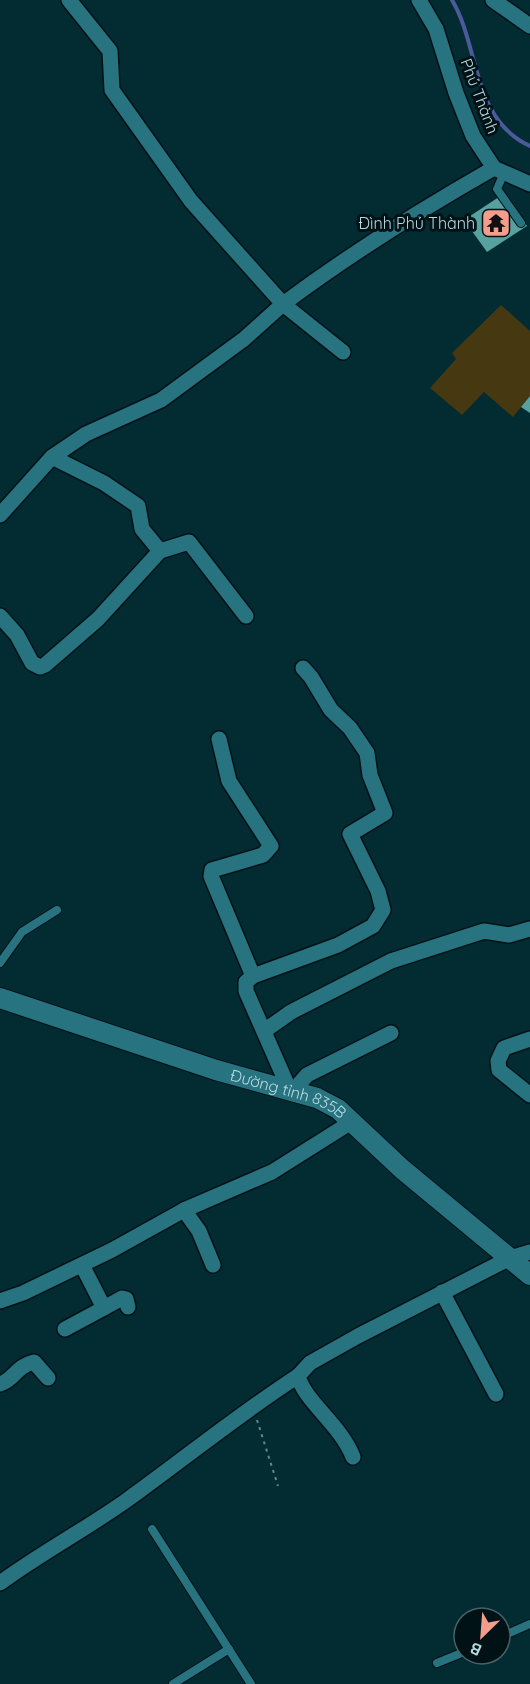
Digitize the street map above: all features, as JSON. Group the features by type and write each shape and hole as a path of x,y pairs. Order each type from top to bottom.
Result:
{"main road":[{"name":"Đường tỉnh 835B","path":"0,998 216,1070 295,1092 338,1109 402,1169 530,1275"}],"street":[{"path":"69,0 110,51 112,90 191,201 283,304 344,352"},
{"name":"Phú Thành","path":"419,0 436,29 456,93 473,136 499,170"},
{"path":"493,0 530,26"},
{"path":"0,515 52,457 86,434 161,399 244,339 283,304 327,271 440,199 499,170 530,184"},
{"path":"52,457 104,483 138,506 142,530 160,551"},
{"path":"0,616 17,635 32,663 40,667 98,619 160,551 189,542 246,616"},
{"path":"295,1092 246,992 246,982 253,976 338,945 374,926 383,910 378,891 350,834 385,813 370,775 367,753 350,728 331,710 303,668"},
{"path":"219,739 229,781 271,846 263,855 212,870 211,876 253,976"},
{"path":"264,1031 291,1012 391,961 484,931 509,934 530,929"},
{"path":"295,1092 307,1075 391,1034"},
{"path":"530,1039 504,1048 498,1061 499,1070 530,1095"},
{"path":"0,1301 23,1293 82,1265 184,1210 272,1172 353,1121"},
{"path":"184,1210 199,1231 213,1265"},
{"path":"0,1583 37,1556 125,1501 252,1406 298,1376 310,1363 442,1292 510,1258 530,1252"},
{"path":"82,1265 104,1308"},
{"path":"442,1292 496,1394"},
{"path":"65,1329 122,1298 126,1299 128,1307"},
{"path":"0,1384 8,1382 20,1365 34,1362 48,1378"},
{"path":"298,1376 302,1390 345,1438 353,1456"}],"lane":[{"path":"499,170 497,189 521,223"},
{"path":"0,963 22,932 57,910"},
{"path":"152,1529 251,1684"},
{"path":"512,1632 530,1624"},
{"path":"173,1684 229,1649"},
{"path":"437,1663 452,1657"}],"path":[{"path":"252,1406 278,1486"}],"shaded area":[{"path":"501,305 530,331 530,396 513,417 484,392 462,415 430,388 456,359 452,353"}],"building":[{"name":"Đình Phú Thành","path":"505,193 527,226 487,252 464,220"},
{"path":"530,396 530,413 521,407"}],"waterway":[{"path":"452,0 461,19 487,100 497,118 511,134 530,146"}],"place":[{"name":"Đình Phú Thành","path":"496,223"}]}
